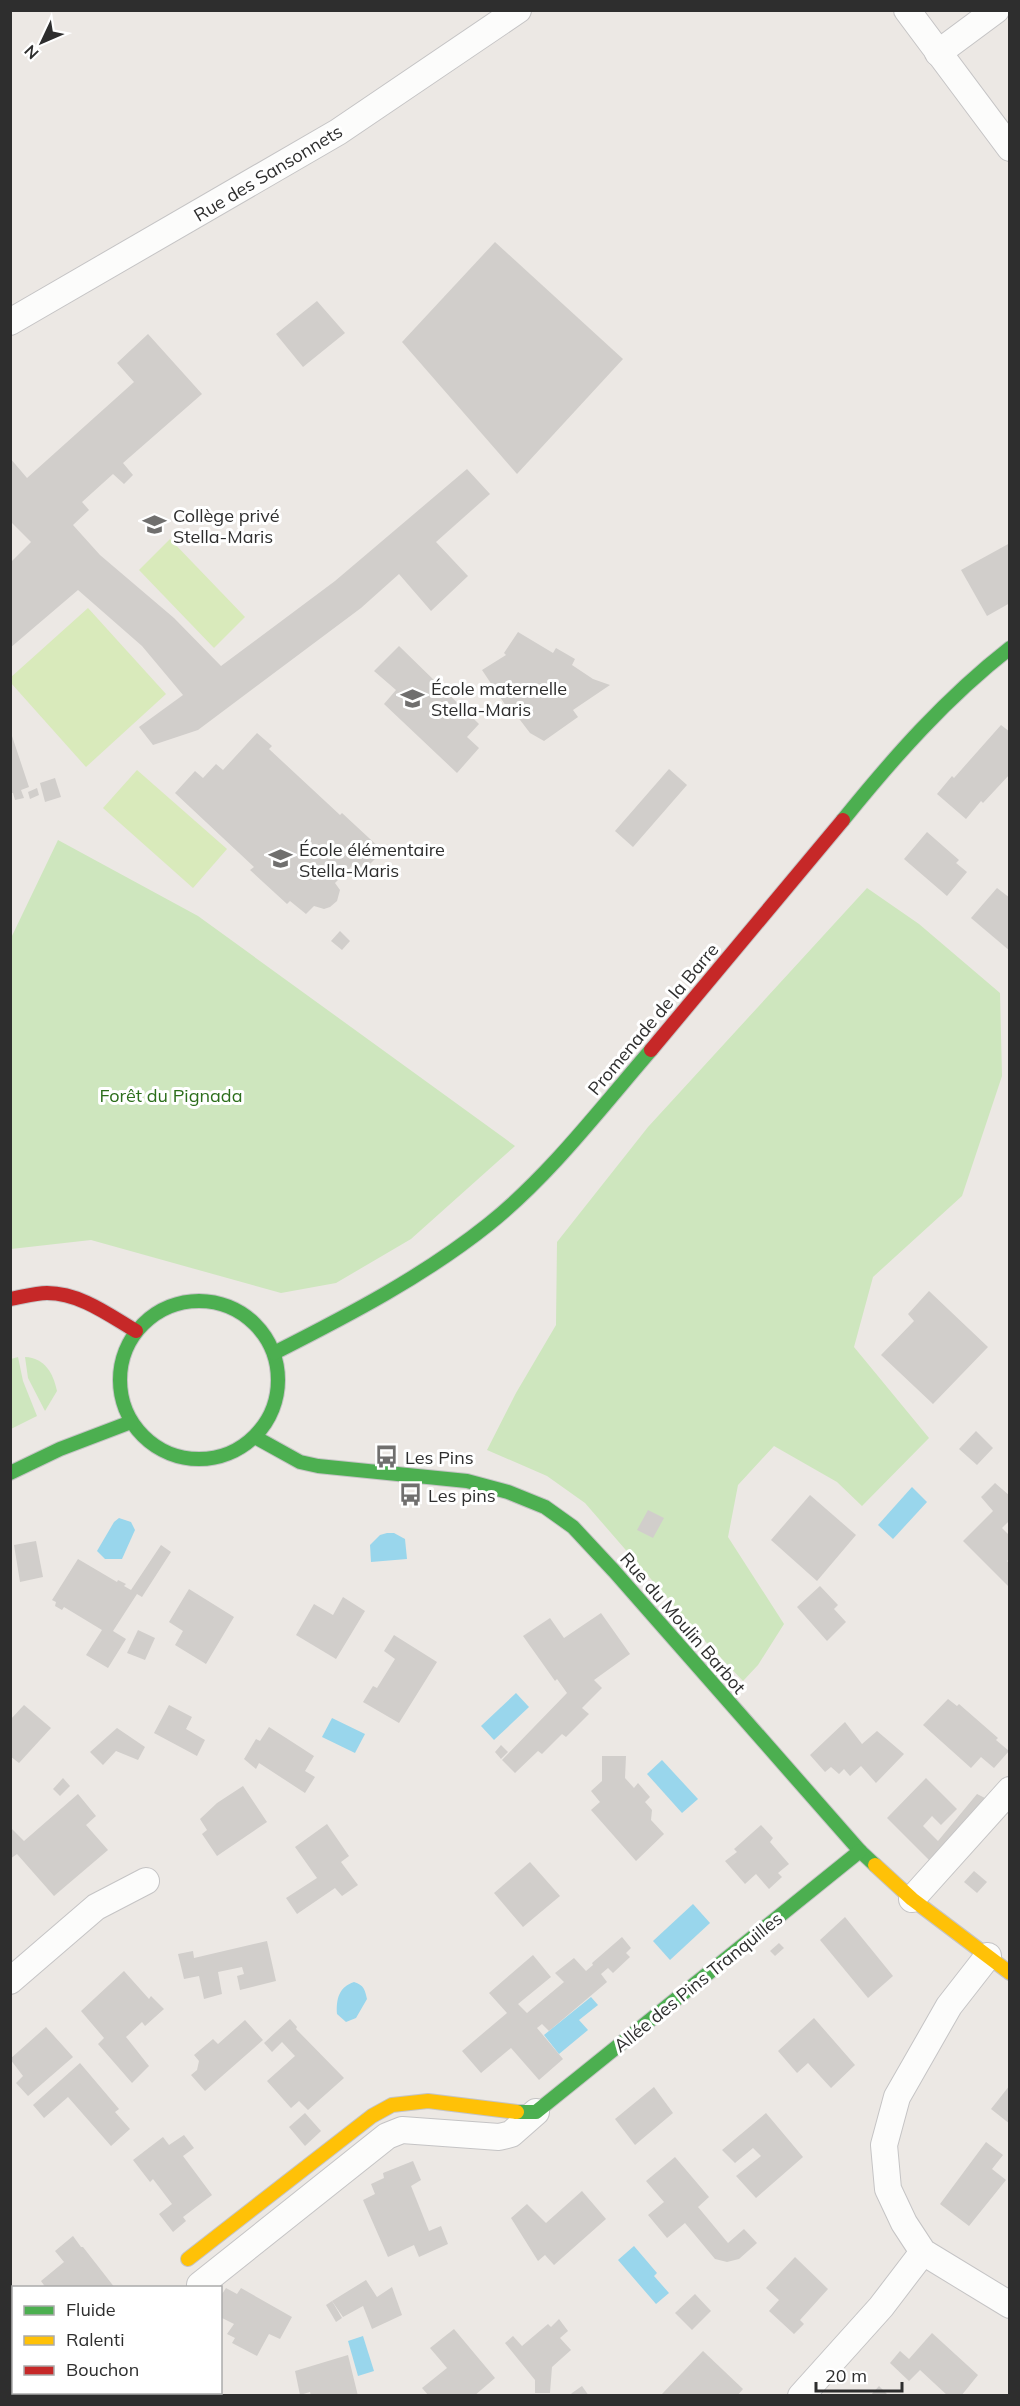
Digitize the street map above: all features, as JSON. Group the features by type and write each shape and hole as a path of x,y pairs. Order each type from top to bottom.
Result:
{"street":[{"name":"Rue des Sansonnets","path":"10,322 338,132 518,10"},
{"path":"907,10 1010,148"},
{"path":"938,53 996,10"},
{"name":"Promenade de la Barre","path":"274,1353 391,1292 490,1223 523,1193 630,1076 934,714 1010,648"},
{"path":"10,1299 49,1293 71,1297 95,1307 136,1332"},
{"path":"199,1300 223,1304 250,1320 262,1332 274,1353 278,1375 276,1398 268,1419 255,1437 235,1450 213,1458 189,1459 166,1453 147,1440 131,1422 122,1400 119,1376 124,1352 136,1332 153,1315 175,1304 199,1300"},
{"path":"10,1473 60,1449 131,1422"},
{"name":"Rue du Moulin Barbot","path":"255,1437 300,1462 341,1470 467,1481 508,1492 545,1507 573,1527 614,1571 860,1851 912,1899 1010,1973"},
{"path":"912,1899 1010,1790"},
{"name":"Allée des Pins Tranquilles","path":"200,2285 387,2136 402,2130 499,2137 511,2134 860,1851"},
{"path":"10,1981 96,1907 146,1881"},
{"path":"988,1956 950,2006 897,2097 884,2145 888,2189 904,2223 923,2252 1010,2305"},
{"path":"188,2259 372,2116 391,2105 430,2100 520,2114 537,2112"},
{"path":"801,2396 881,2307 923,2252"}],"green space":[{"path":"170,539 245,617 214,648 139,570"},
{"path":"88,608 166,694 86,767 11,683 10,678"},
{"path":"137,770 227,849 193,888 103,808"},
{"name":"Forêt du Pignada","path":"58,840 198,916 515,1146 411,1239 336,1283 281,1293 91,1240 11,1249 11,938"},
{"path":"867,888 919,924 1000,993 1002,1076 962,1196 873,1277 854,1347 929,1438 862,1506 837,1482 774,1446 738,1485 728,1537 784,1624 758,1665 743,1681 703,1639 585,1503 547,1476 487,1450 516,1393 556,1325 557,1242 648,1127"},
{"path":"18,1357 23,1381 37,1416 11,1429 11,1359"},
{"path":"25,1357 43,1363 53,1378 57,1391 45,1411 28,1378"}],"water":[{"path":"912,1487 927,1502 893,1539 878,1525"},
{"path":"119,1518 131,1522 135,1530 122,1559 105,1559 97,1551 114,1522"},
{"path":"394,1533 405,1539 407,1559 371,1562 370,1545 380,1535"},
{"path":"516,1693 529,1707 494,1740 481,1726"},
{"path":"332,1718 365,1734 355,1753 322,1737"},
{"path":"662,1760 698,1799 682,1813 647,1774"},
{"path":"693,1904 710,1923 670,1960 653,1941"},
{"path":"354,1982 364,1988 367,1999 356,2018 346,2022 337,2014 337,2003 342,1990"},
{"path":"591,1997 598,2005 579,2020 588,2030 559,2054 544,2035"},
{"path":"634,2246 657,2273 654,2276 669,2293 656,2304 618,2260"},
{"path":"363,2336 374,2371 358,2376 348,2341"}],"building":[{"path":"495,242 623,359 517,474 402,342"},
{"path":"317,301 345,333 303,367 276,334"},
{"path":"148,334 202,394 123,463 133,475 124,484 113,474 82,502 89,510 73,525 100,555 174,618 221,666 335,581 467,469 490,494 436,542 468,576 431,611 399,574 361,608 198,730 153,745 139,727 183,695 142,646 78,590 10,648 10,563 31,542 10,521 10,458 27,478 134,382 117,363"},
{"path":"1010,543 1010,603 987,616 961,570"},
{"path":"518,632 553,653 556,648 575,659 572,665 593,679 610,685 573,710 578,717 544,741 530,733 517,716 514,718 482,670 506,655 504,653"},
{"path":"399,646 479,724 467,737 479,748 457,773 384,704 396,690 374,671"},
{"path":"1001,725 1010,732 1010,774 983,803 981,801 966,819 937,794"},
{"path":"11,733 29,787 21,790 24,798 15,800 13,793 10,793"},
{"path":"257,733 272,746 269,749 340,815 342,813 383,851 360,874 352,866 335,883 340,890 337,901 330,907 324,909 314,906 306,914 290,901 287,904 250,870 254,867 175,793 195,771 203,778 216,764 223,770"},
{"path":"669,769 687,785 633,847 615,831"},
{"path":"55,778 61,797 45,802 40,783"},
{"path":"37,788 39,795 30,799 28,792"},
{"path":"927,832 959,860 956,863 967,872 947,896 904,859"},
{"path":"997,888 1010,898 1010,951 971,918"},
{"path":"340,931 350,941 342,950 331,941"},
{"path":"929,1291 988,1347 933,1404 881,1355 914,1321 908,1314"},
{"path":"976,1431 993,1448 977,1465 959,1449"},
{"path":"995,1483 1010,1496 1010,1520 1002,1528 1010,1536 1010,1558 1007,1561 1010,1564 1010,1588 963,1541 993,1511 981,1497"},
{"path":"810,1495 856,1535 817,1581 771,1540"},
{"path":"648,1510 664,1518 653,1538 637,1530"},
{"path":"36,1541 43,1577 20,1582 14,1545"},
{"path":"161,1545 171,1552 142,1597 137,1594 113,1631 126,1639 108,1668 86,1655 102,1630 64,1607 62,1610 55,1606 56,1602 52,1600 78,1559 117,1582 118,1580 126,1584 124,1586 131,1590"},
{"path":"820,1586 838,1605 834,1609 846,1622 827,1641 797,1607"},
{"path":"189,1589 234,1617 206,1664 175,1645 183,1631 169,1622"},
{"path":"343,1597 365,1611 336,1659 296,1635 314,1604 333,1615"},
{"path":"601,1613 630,1654 594,1680 602,1688 582,1708 589,1714 566,1737 562,1734 542,1754 538,1751 515,1773 502,1760 567,1693 557,1679 555,1681 523,1636 550,1618 564,1638"},
{"path":"138,1630 155,1638 145,1660 127,1653"},
{"path":"394,1635 437,1662 399,1723 363,1702 373,1686 377,1688 395,1659 384,1651"},
{"path":"948,1699 957,1706 959,1704 998,1738 996,1740 1009,1751 994,1768 981,1757 971,1768 923,1725"},
{"path":"24,1705 51,1728 19,1763 10,1756 10,1720"},
{"path":"169,1705 192,1717 186,1729 205,1740 197,1756 154,1733"},
{"path":"845,1722 862,1744 877,1731 904,1754 876,1783 861,1766 850,1776 844,1769 839,1774 831,1767 825,1772 810,1755"},
{"path":"269,1727 314,1756 305,1771 315,1777 305,1793 259,1763 256,1769 244,1759 256,1739 260,1741"},
{"path":"117,1728 145,1747 138,1760 116,1751 103,1765 90,1752"},
{"path":"501,1745 508,1752 501,1759 495,1752"},
{"path":"602,1756 626,1756 625,1778 634,1788 638,1783 650,1797 645,1802 652,1810 651,1820 664,1834 636,1861 591,1810 600,1802 591,1791 602,1781"},
{"path":"63,1778 70,1786 60,1796 53,1789"},
{"path":"926,1778 957,1809 941,1825 932,1816 923,1826 938,1841 977,1794 989,1800 933,1864 887,1818"},
{"path":"243,1786 267,1822 217,1856 202,1834 207,1830 200,1819 217,1803"},
{"path":"78,1794 96,1816 86,1825 108,1850 54,1896 17,1854 10,1859 10,1827 24,1841"},
{"path":"327,1824 349,1856 341,1862 358,1885 342,1896 335,1888 297,1914 286,1898 317,1878 295,1847"},
{"path":"761,1825 773,1838 770,1842 789,1864 778,1873 782,1877 769,1889 756,1874 745,1884 725,1861 737,1852 734,1849"},
{"path":"530,1862 560,1896 523,1927 494,1893"},
{"path":"974,1871 987,1882 977,1893 964,1882"},
{"path":"845,1917 893,1976 868,1998 820,1940"},
{"path":"622,1937 631,1948 626,1953 630,1957 613,1973 608,1968 601,1974 607,1982 549,2031 542,2024 537,2028 563,2059 539,2080 511,2048 481,2073 462,2051 507,2013 489,1993 533,1955 551,1977 518,2004 527,2013 564,1982 555,1973 574,1958 586,1971"},
{"path":"267,1941 276,1981 240,1990 237,1976 244,1974 242,1967 218,1972 222,1994 204,1999 199,1976 184,1979 178,1954 193,1951 194,1958"},
{"path":"779,1943 784,1948 775,1956 770,1951"},
{"path":"124,1971 149,1999 151,1996 164,2009 145,2026 142,2022 126,2037 149,2066 132,2083 98,2044 104,2038 81,2011"},
{"path":"814,2018 855,2065 831,2088 808,2063 797,2073 778,2051"},
{"path":"290,2019 297,2027 296,2029 344,2078 308,2110 299,2101 291,2108 267,2081 295,2056 282,2042 272,2052 264,2043"},
{"path":"245,2020 263,2040 205,2091 191,2075 197,2070 199,2061 194,2055 213,2039 218,2044"},
{"path":"46,2027 73,2057 28,2096 16,2083 23,2076 10,2059"},
{"path":"80,2063 119,2109 115,2112 130,2129 111,2146 68,2097 44,2118 33,2105"},
{"path":"1010,2085 1010,2124 991,2109"},
{"path":"654,2087 673,2113 635,2145 615,2119"},
{"path":"305,2113 321,2131 305,2146 289,2127"},
{"path":"766,2113 803,2157 756,2198 736,2176 761,2156 753,2148 735,2163 722,2150"},
{"path":"184,2135 194,2148 183,2156 212,2195 183,2217 186,2221 173,2232 159,2214 172,2204 153,2179 150,2182 133,2160 163,2137 169,2145"},
{"path":"986,2142 1003,2155 992,2169 1006,2180 969,2226 940,2204"},
{"path":"675,2157 709,2197 698,2207 728,2243 744,2229 757,2243 739,2259 727,2262 715,2259 685,2223 667,2238 648,2215 664,2202 646,2181"},
{"path":"413,2161 421,2180 411,2186 429,2231 441,2226 448,2244 419,2257 414,2245 388,2257 363,2200 375,2194 371,2184 384,2178 383,2173"},
{"path":"582,2191 606,2219 554,2265 545,2255 538,2261 511,2218 527,2204 546,2223"},
{"path":"73,2236 113,2286 45,2286 41,2281 64,2262 55,2251"},
{"path":"795,2257 828,2289 800,2320 804,2324 794,2334 769,2311 779,2300 766,2288"},
{"path":"366,2280 377,2297 392,2287 402,2315 372,2329 363,2306 343,2317 332,2301"},
{"path":"226,2288 237,2294 241,2288 292,2317 280,2339 269,2334 257,2356 232,2343 235,2338 227,2334 234,2324 222,2318 222,2294"},
{"path":"695,2294 711,2311 692,2330 675,2313"},
{"path":"332,2301 342,2318 336,2322 326,2305"},
{"path":"559,2319 568,2331 560,2338 571,2350 552,2367 550,2393 535,2393 535,2380 505,2343 513,2336 522,2346 548,2324 551,2327"},
{"path":"454,2329 495,2378 474,2396 429,2396 422,2388 447,2368 430,2348"},
{"path":"932,2333 978,2375 961,2396 948,2396 920,2370 909,2381 890,2363 900,2351 909,2359"},
{"path":"703,2351 743,2389 737,2396 662,2394"},
{"path":"348,2355 358,2396 311,2396 310,2392 300,2395 295,2371"},
{"path":"10,2363 12,2364 12,2394 22,2394 10,2396"},
{"path":"582,2386 589,2396 569,2396 572,2393"},
{"path":"879,2386 889,2396 870,2396"}],"traffic: fast":[{"path":"843,820 942,708 1010,648"},
{"path":"274,1353 412,1278 489,1224 554,1163 651,1050"},
{"path":"199,1301 229,1307 243,1314 255,1324 265,1336 272,1350 278,1380 272,1410 265,1424 255,1436 243,1446 229,1453 199,1459 169,1453 155,1446 143,1436 133,1424 126,1410 120,1380 126,1350 133,1336 143,1324 155,1314 169,1307 199,1301"},
{"path":"10,1473 60,1449 131,1422"},
{"path":"255,1437 300,1462 318,1466 467,1481 508,1492 545,1507 573,1527 614,1571 860,1851 875,1865"},
{"path":"517,2112 536,2112 860,1851"}],"traffic: slow":[{"path":"875,1865 912,1899 1010,1973"},
{"path":"188,2259 372,2116 392,2105 428,2101 517,2112"}],"traffic: jam":[{"path":"651,1050 843,820"},
{"path":"10,1299 47,1293 71,1297 94,1306 136,1331"}],"place":[{"name":"Collège privé Stella-Maris","path":"155,525"},
{"name":"École maternelle Stella-Maris","path":"413,698"},
{"name":"École élémentaire Stella-Maris","path":"281,859"},
{"name":"Les Pins","path":"387,1457"},
{"name":"Les pins","path":"410,1495"}]}
